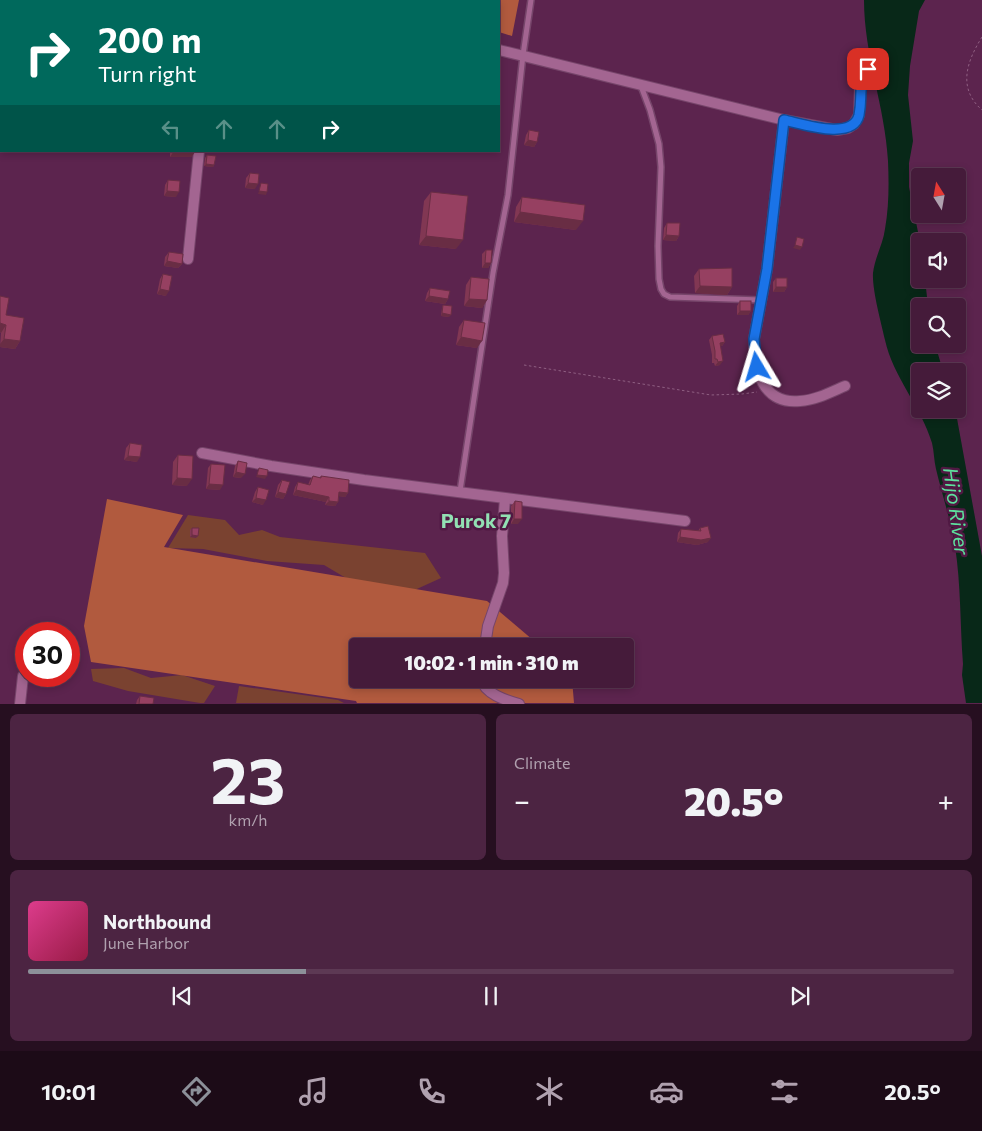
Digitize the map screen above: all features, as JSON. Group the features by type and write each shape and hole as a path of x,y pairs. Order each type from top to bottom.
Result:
{"street":[{"path":"500,50 784,120 837,130 848,128 854,124 859,115 860,86 868,69"},
{"path":"784,120 767,269 754,339 754,350 761,383 768,391 783,400 800,402 845,386"},
{"path":"188,258 199,152"},
{"path":"202,453 364,480 685,521"},
{"path":"486,638 504,572 502,536 506,499"},
{"path":"20,704 22,687"},
{"path":"487,688 492,693 519,704"}],"lane":[{"path":"460,491 493,273 508,195 523,55 531,0"},
{"path":"641,85 656,130 661,166 658,246 661,289 670,298 761,300"}],"path":[{"path":"982,36 972,53 967,72 967,88 972,100 982,110"},
{"path":"524,364 711,395 768,391"}],"shaded area":[{"path":"500,0 519,0 512,36 500,32"},
{"path":"107,499 183,515 164,547 487,601 531,638 349,638 349,688 573,688 574,703 357,703 356,701 91,662 84,626"},
{"path":"188,515 225,520 239,535 262,530 280,537 425,553 441,578 408,593 351,581 324,565 267,561 203,549 168,548"},
{"path":"124,668 151,678 182,675 215,686 204,703 200,703 128,691 93,681 91,669"},
{"path":"239,686 338,700 344,703 236,703"}],"water":[{"path":"864,0 925,0 919,11 910,66 908,95 913,141 909,163 911,223 916,223 918,233 911,233 911,288 926,288 927,298 911,298 911,353 938,353 941,363 911,363 911,399 889,354 875,297 873,273 884,235 888,195 888,169 883,120 867,41"},
{"name":"Hijo River","path":"922,418 957,418 982,556 982,703 966,703 962,675 959,590 955,546 935,466 932,443"}],"building":[{"path":"529,130 539,132 537,142 528,140"},
{"path":"207,155 216,156 214,165 206,164"},
{"path":"250,173 259,174 258,184 248,183"},
{"path":"168,180 180,181 179,192 167,191"},
{"path":"261,183 268,184 267,192 259,191"},
{"path":"431,192 468,196 463,240 426,236"},
{"path":"522,197 585,205 583,221 520,212"},
{"path":"667,223 680,223 679,236 666,235"},
{"path":"797,237 804,239 802,247 795,245"},
{"path":"486,250 492,250 491,263 485,263"},
{"path":"169,252 183,254 182,264 167,261"},
{"path":"732,268 732,287 700,286 699,269"},
{"path":"163,274 172,276 169,291 160,289"},
{"path":"471,277 489,279 487,300 469,299"},
{"path":"776,278 787,278 787,287 776,287"},
{"path":"430,288 450,291 448,299 429,296"},
{"path":"0,296 9,298 6,315 24,318 20,341 4,339 6,325 0,323"},
{"path":"740,301 751,301 751,311 740,311"},
{"path":"443,305 452,306 451,315 442,313"},
{"path":"464,320 485,323 482,341 461,337"},
{"path":"723,334 725,342 720,343 723,361 718,362 715,359 712,336"},
{"path":"130,443 142,445 140,457 128,456"},
{"path":"178,455 193,456 192,479 177,478"},
{"path":"238,461 247,463 245,474 236,472"},
{"path":"211,464 225,465 223,485 209,484"},
{"path":"259,468 268,470 267,476 257,475"},
{"path":"313,476 349,480 348,493 339,492 338,502 329,501 329,497 296,490 298,482 310,485"},
{"path":"282,480 290,482 286,494 278,492"},
{"path":"258,487 269,490 266,500 256,498"},
{"path":"515,501 522,502 522,519 514,519"},
{"path":"708,526 711,538 701,540 680,537 681,529 701,531 700,528"},
{"path":"192,528 199,528 198,536 192,535"},
{"path":"140,696 154,698 153,704 139,704"}],"district":[{"name":"Purok 7","path":"476,520"}],"route":[{"path":"757,367 754,339 767,269 784,120 837,130 848,128 854,124 859,115 860,86 868,69"}]}
